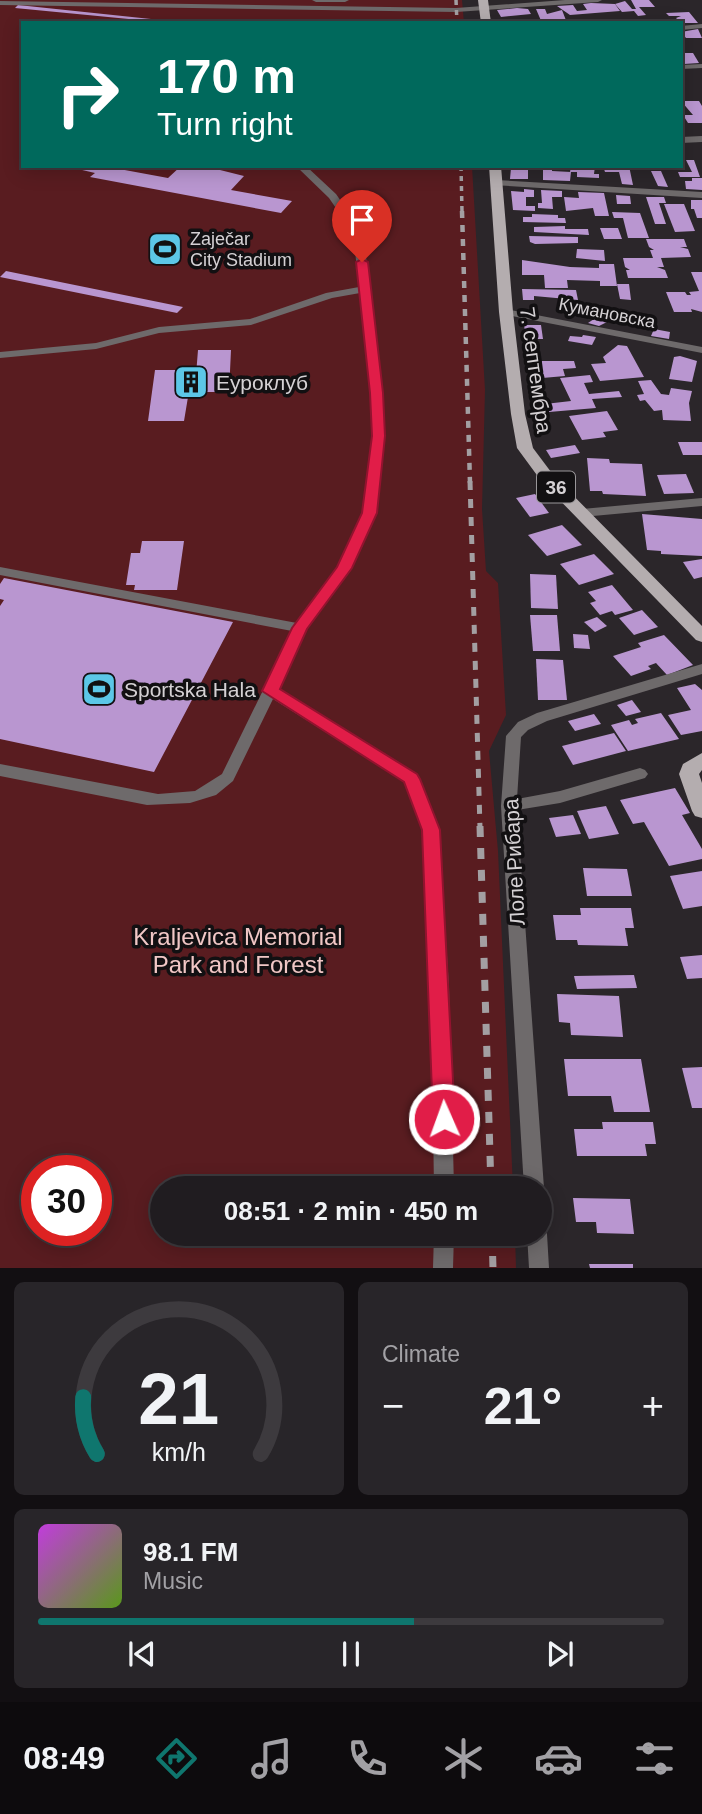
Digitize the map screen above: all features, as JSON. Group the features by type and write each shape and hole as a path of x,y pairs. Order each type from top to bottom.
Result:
{"main road":[{"name":"7. септембра","path":"495,168 506,312 518,414 525,448 548,479 702,636"},
{"path":"696,765 690,782 702,811"}],"street":[{"path":"219,13 224,0"},
{"path":"316,0 345,0 343,10"},
{"path":"0,3 105,3 219,13 598,0"},
{"path":"683,28 702,26"},
{"path":"683,67 702,66"},
{"path":"683,140 702,139"},
{"path":"0,770 147,799 170,801 211,792 228,777 300,628 344,568 369,513 379,436 377,393 358,233 333,195 302,168"},
{"path":"496,183 702,195"},
{"path":"0,355 96,346 159,330 251,322 330,295 365,289"},
{"name":"Кумановска","path":"506,312 702,350"},
{"path":"582,513 702,502"},
{"path":"0,572 300,628"},
{"name":"Лоле Рибара","path":"533,1176 509,806 514,736 523,726 541,717 702,669"},
{"path":"271,691 411,779 431,830 440,988 444,1176"},
{"path":"509,806 560,797 640,774"},
{"path":"443,1268 444,1246"},
{"path":"538,1246 540,1268"}],"green space":[{"name":"Kraljevica Memorial Park and Forest","path":"0,0 462,0 464,21 21,21 21,168 472,168 485,390 482,509 486,571 498,583 506,715 489,751 498,851 512,1176 150,1176 150,1246 515,1246 516,1268 0,1268"}],"building":[{"path":"631,0 649,0 655,7 639,7 646,15 638,16 634,11 622,12 615,4 625,1 632,9 636,9"},
{"path":"583,4 615,4 620,11 570,15 557,6 573,5 577,11 587,10"},
{"path":"18,5 170,21 149,21 15,8"},
{"path":"528,9 531,14 501,17 497,10"},
{"path":"536,9 545,9 547,14 562,10 566,21 541,21"},
{"path":"689,12 698,23 683,23 676,18 681,16 669,16 666,13"},
{"path":"698,29 702,38 686,38 683,32"},
{"path":"683,53 693,53 699,63 684,64"},
{"path":"683,101 699,101 702,106 702,123 688,123 683,115 693,115"},
{"path":"686,160 694,160 700,177 680,177 678,172 692,172"},
{"path":"74,168 114,168 168,178 179,168 212,168 244,176 231,190 292,201 281,213 90,177 95,173"},
{"path":"511,168 528,169 528,179 510,179"},
{"path":"543,168 571,172 570,181 543,180"},
{"path":"571,168 595,168 594,174 599,174 599,178 577,177 577,172 570,172"},
{"path":"604,168 629,168 633,185 622,184 619,172 605,172"},
{"path":"651,171 661,171 668,187 658,186"},
{"path":"692,178 702,178 702,190 686,189 685,181 692,181"},
{"path":"524,189 534,190 534,197 526,197 526,206 535,206 535,211 513,210 511,191 524,192"},
{"path":"541,190 562,191 562,197 552,197 553,209 538,208 538,203 542,203"},
{"path":"578,192 604,193 609,216 595,216 593,208 566,211 564,197 579,198"},
{"path":"616,195 630,196 631,204 617,204"},
{"path":"646,197 664,197 666,203 659,203 666,224 655,224"},
{"path":"691,200 702,200 702,218 697,218 694,209 691,209"},
{"path":"664,204 684,204 695,231 675,232"},
{"path":"612,212 640,213 649,238 628,238 623,218 614,218"},
{"path":"532,214 558,215 558,218 565,218 566,223 523,222 523,217 532,217"},
{"path":"565,226 565,229 588,229 589,235 534,232 534,227"},
{"path":"600,228 618,228 622,239 604,239"},
{"path":"529,236 578,237 578,243 535,244 530,242"},
{"path":"646,239 684,239 687,247 680,247 688,249 691,257 661,258 664,267 657,267 665,270 668,278 628,278 626,270 630,270 625,267 623,258 653,258 650,250 654,250 649,247"},
{"path":"577,249 604,250 605,261 576,258"},
{"path":"522,260 570,267 599,268 599,264 614,264 617,286 600,286 600,281 567,280 568,288 545,288 544,275 522,275"},
{"path":"6,271 183,307 177,313 0,277"},
{"path":"691,272 702,272 702,312 691,309 692,312 674,312 666,292 685,292 691,295 689,292 699,291"},
{"path":"617,284 629,284 631,300 620,299"},
{"path":"522,289 576,290 578,300 534,296 534,300 523,300"},
{"path":"612,310 621,315 599,326 588,323 594,319 591,318"},
{"path":"524,325 541,325 543,339 526,339"},
{"path":"654,329 670,332 669,339 651,336"},
{"path":"570,336 596,337 592,345 568,341"},
{"path":"618,345 627,346 644,377 600,381 591,364 606,363 603,357"},
{"name":"Еуроклуб","path":"198,350 231,350 229,392 195,392 195,388 175,388 175,391 189,391 184,421 148,421 155,370 176,370 176,376 196,375"},
{"path":"674,357 697,361 692,382 669,379"},
{"path":"527,361 574,361 576,368 563,369 565,376 531,379"},
{"path":"590,375 593,382 584,383 589,394 619,391 622,397 592,399 596,408 549,412 545,404 571,401 560,378"},
{"path":"651,380 661,394 669,395 671,388 692,391 689,403 691,421 663,420 662,410 654,411 645,400 640,401 637,395 644,394 638,381"},
{"path":"607,411 618,430 603,432 606,437 582,440 569,416"},
{"path":"678,442 702,442 702,455 683,455"},
{"path":"575,445 580,453 551,458 546,450"},
{"path":"587,458 609,459 610,463 642,464 646,496 590,491"},
{"path":"686,474 694,493 664,494 657,475"},
{"path":"535,494 549,513 530,517 516,498"},
{"path":"642,514 702,519 702,556 661,554 661,551 647,550"},
{"path":"562,525 582,545 547,556 528,535"},
{"path":"142,541 184,541 177,590 134,590 135,585 126,585 131,553 140,553"},
{"path":"594,554 614,574 579,585 560,564"},
{"path":"702,559 702,577 694,579 683,562"},
{"path":"530,574 556,575 558,609 531,608"},
{"name":"Sportska Hala","path":"4,578 233,622 154,772 0,739 0,606 4,600 0,599 0,584"},
{"path":"612,585 633,610 615,615 612,611 600,615 590,603 596,601 588,592"},
{"path":"642,610 658,627 634,635 619,618"},
{"path":"530,615 557,615 560,651 533,651"},
{"path":"597,617 607,626 595,632 584,622"},
{"path":"573,634 588,635 590,649 574,648"},
{"path":"664,635 693,665 667,675 656,663 648,666 651,669 631,676 613,656 641,647 638,643"},
{"path":"536,659 563,660 567,700 538,700"},
{"path":"695,684 702,690 702,731 681,735 668,715 691,710 677,688"},
{"path":"632,700 641,712 626,716 617,705"},
{"path":"661,713 679,739 628,751 611,725 629,720 632,725 638,723 635,719"},
{"path":"594,714 601,724 575,731 568,721"},
{"path":"614,733 626,751 573,765 562,746"},
{"path":"675,788 690,813 682,815 702,849 702,859 669,866 644,822 633,824 620,800"},
{"path":"606,806 619,834 589,839 577,811"},
{"path":"573,815 581,834 556,837 549,818"},
{"path":"583,868 627,869 632,896 587,896"},
{"path":"702,871 702,906 683,909 670,876"},
{"path":"580,908 631,908 634,928 625,928 628,946 578,945 577,940 556,940 553,915 581,915"},
{"path":"702,955 702,978 687,979 680,957"},
{"path":"634,975 637,988 577,989 574,976"},
{"path":"557,994 619,996 623,1037 571,1035 570,1023 559,1022"},
{"path":"564,1059 641,1059 650,1112 614,1112 611,1096 568,1096"},
{"path":"702,1067 702,1108 692,1108 682,1068"},
{"path":"602,1122 653,1122 656,1144 645,1144 647,1156 577,1156 574,1129 603,1129"},
{"path":"573,1198 630,1199 634,1234 597,1233 596,1222 576,1222"},
{"path":"589,1264 633,1264 633,1268 590,1268"}],"railway":[{"path":"456,0 457,21"},
{"path":"461,168 462,212"},
{"path":"462,211 470,483"},
{"path":"470,481 480,828"},
{"path":"480,826 491,1176"},
{"path":"492,1246 493,1268"}],"place":[{"name":"Zaječar City Stadium","path":"165,249"},
{"name":"Еуроклуб","path":"191,382"},
{"name":"Sportska Hala","path":"99,689"}],"route":[{"path":"362,262 377,393 379,436 369,513 344,568 300,628 271,691 363,746 411,779 431,830 444,1119"}]}
